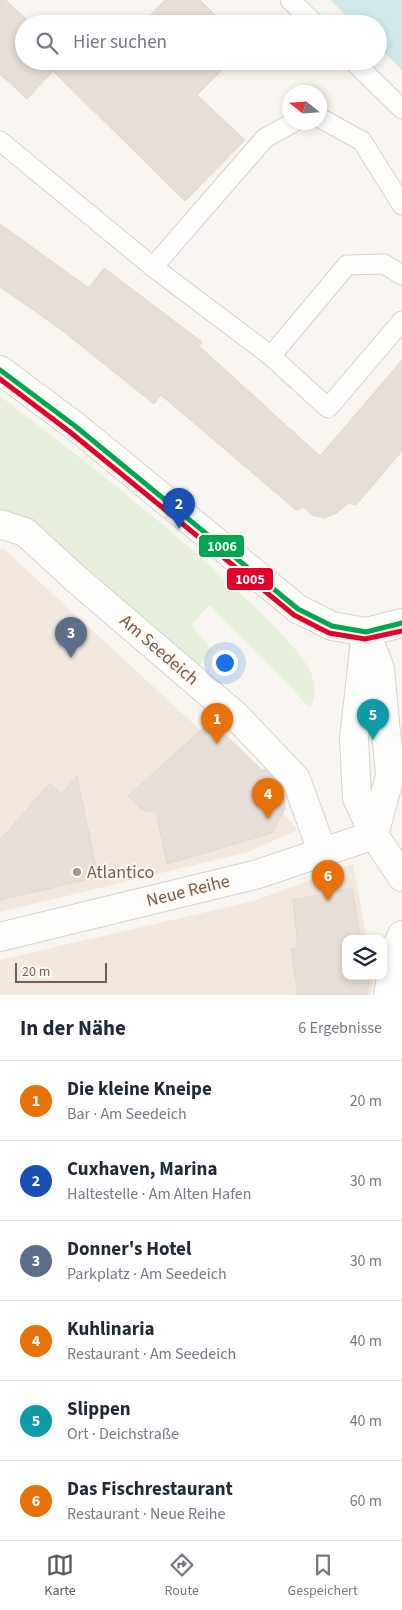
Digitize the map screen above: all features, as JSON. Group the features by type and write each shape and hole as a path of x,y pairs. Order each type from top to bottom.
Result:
{"street":[{"path":"0,370 75,426 298,610 332,626 366,632 402,623"},
{"name":"Am Seedeich","path":"0,524 25,532 236,716 296,780 322,851"},
{"path":"366,632 380,669 390,774"},
{"path":"366,632 354,739 357,798 374,835 402,877"},
{"path":"374,835 402,736"},
{"name":"Neue Reihe","path":"0,937 258,874 374,835"},
{"path":"388,995 396,948 402,935"}],"lane":[{"path":"290,0 305,15"},
{"path":"362,70 402,109"},
{"path":"327,122 362,141 402,205"},
{"path":"153,267 265,138 282,129"},
{"path":"0,140 153,267 271,356 328,408 402,321"},
{"path":"271,356 347,265 384,264 402,275"}],"shaded area":[{"path":"0,549 4,549 248,774 298,830 248,852 0,912"},
{"path":"353,864 366,935 342,935 342,980 373,980 371,995 0,995 0,960 254,901"}],"green space":[{"path":"0,396 85,461 194,551 266,618 288,641 310,670 315,692 310,708 209,605 191,625 212,650 198,667 12,513 0,508"}],"water":[{"path":"330,0 402,0 402,70 387,56 387,15 346,15"}],"building":[{"path":"0,0 6,0 22,15 15,15 15,70 222,70 197,95 245,140 185,201 53,71 27,99 0,74"},
{"path":"165,0 200,0 215,15 151,15"},
{"path":"0,224 89,288 104,268 202,342 199,346 320,456 402,360 402,451 356,505 348,503 337,513 324,518 312,515 304,507 296,510 161,395 154,404 59,328 0,287"},
{"path":"211,721 279,784 284,795 285,809 272,833 167,864 156,812 142,810 128,796"},
{"path":"77,776 98,877 0,900 0,840 50,783 61,794"},
{"path":"352,888 360,935 342,935 342,980 369,980 367,995 298,995 291,949 298,948 293,900"}],"transit line":[{"name":"1006","path":"0,370 75,426 298,609 332,626 366,632 402,623"},
{"name":"1005","path":"0,379 70,432 294,615 329,633 365,639 402,631"}],"place":[{"name":"Cuxhaven, Marina","path":"179,529"},
{"name":"Donner's Hotel","path":"71,658"},
{"name":"Slippen","path":"373,740"},
{"name":"Die kleine Kneipe","path":"217,744"},
{"name":"Kuhlinaria","path":"268,819"},
{"name":"Atlantico","path":"77,872"},
{"name":"Das Fischrestaurant","path":"328,901"}]}
